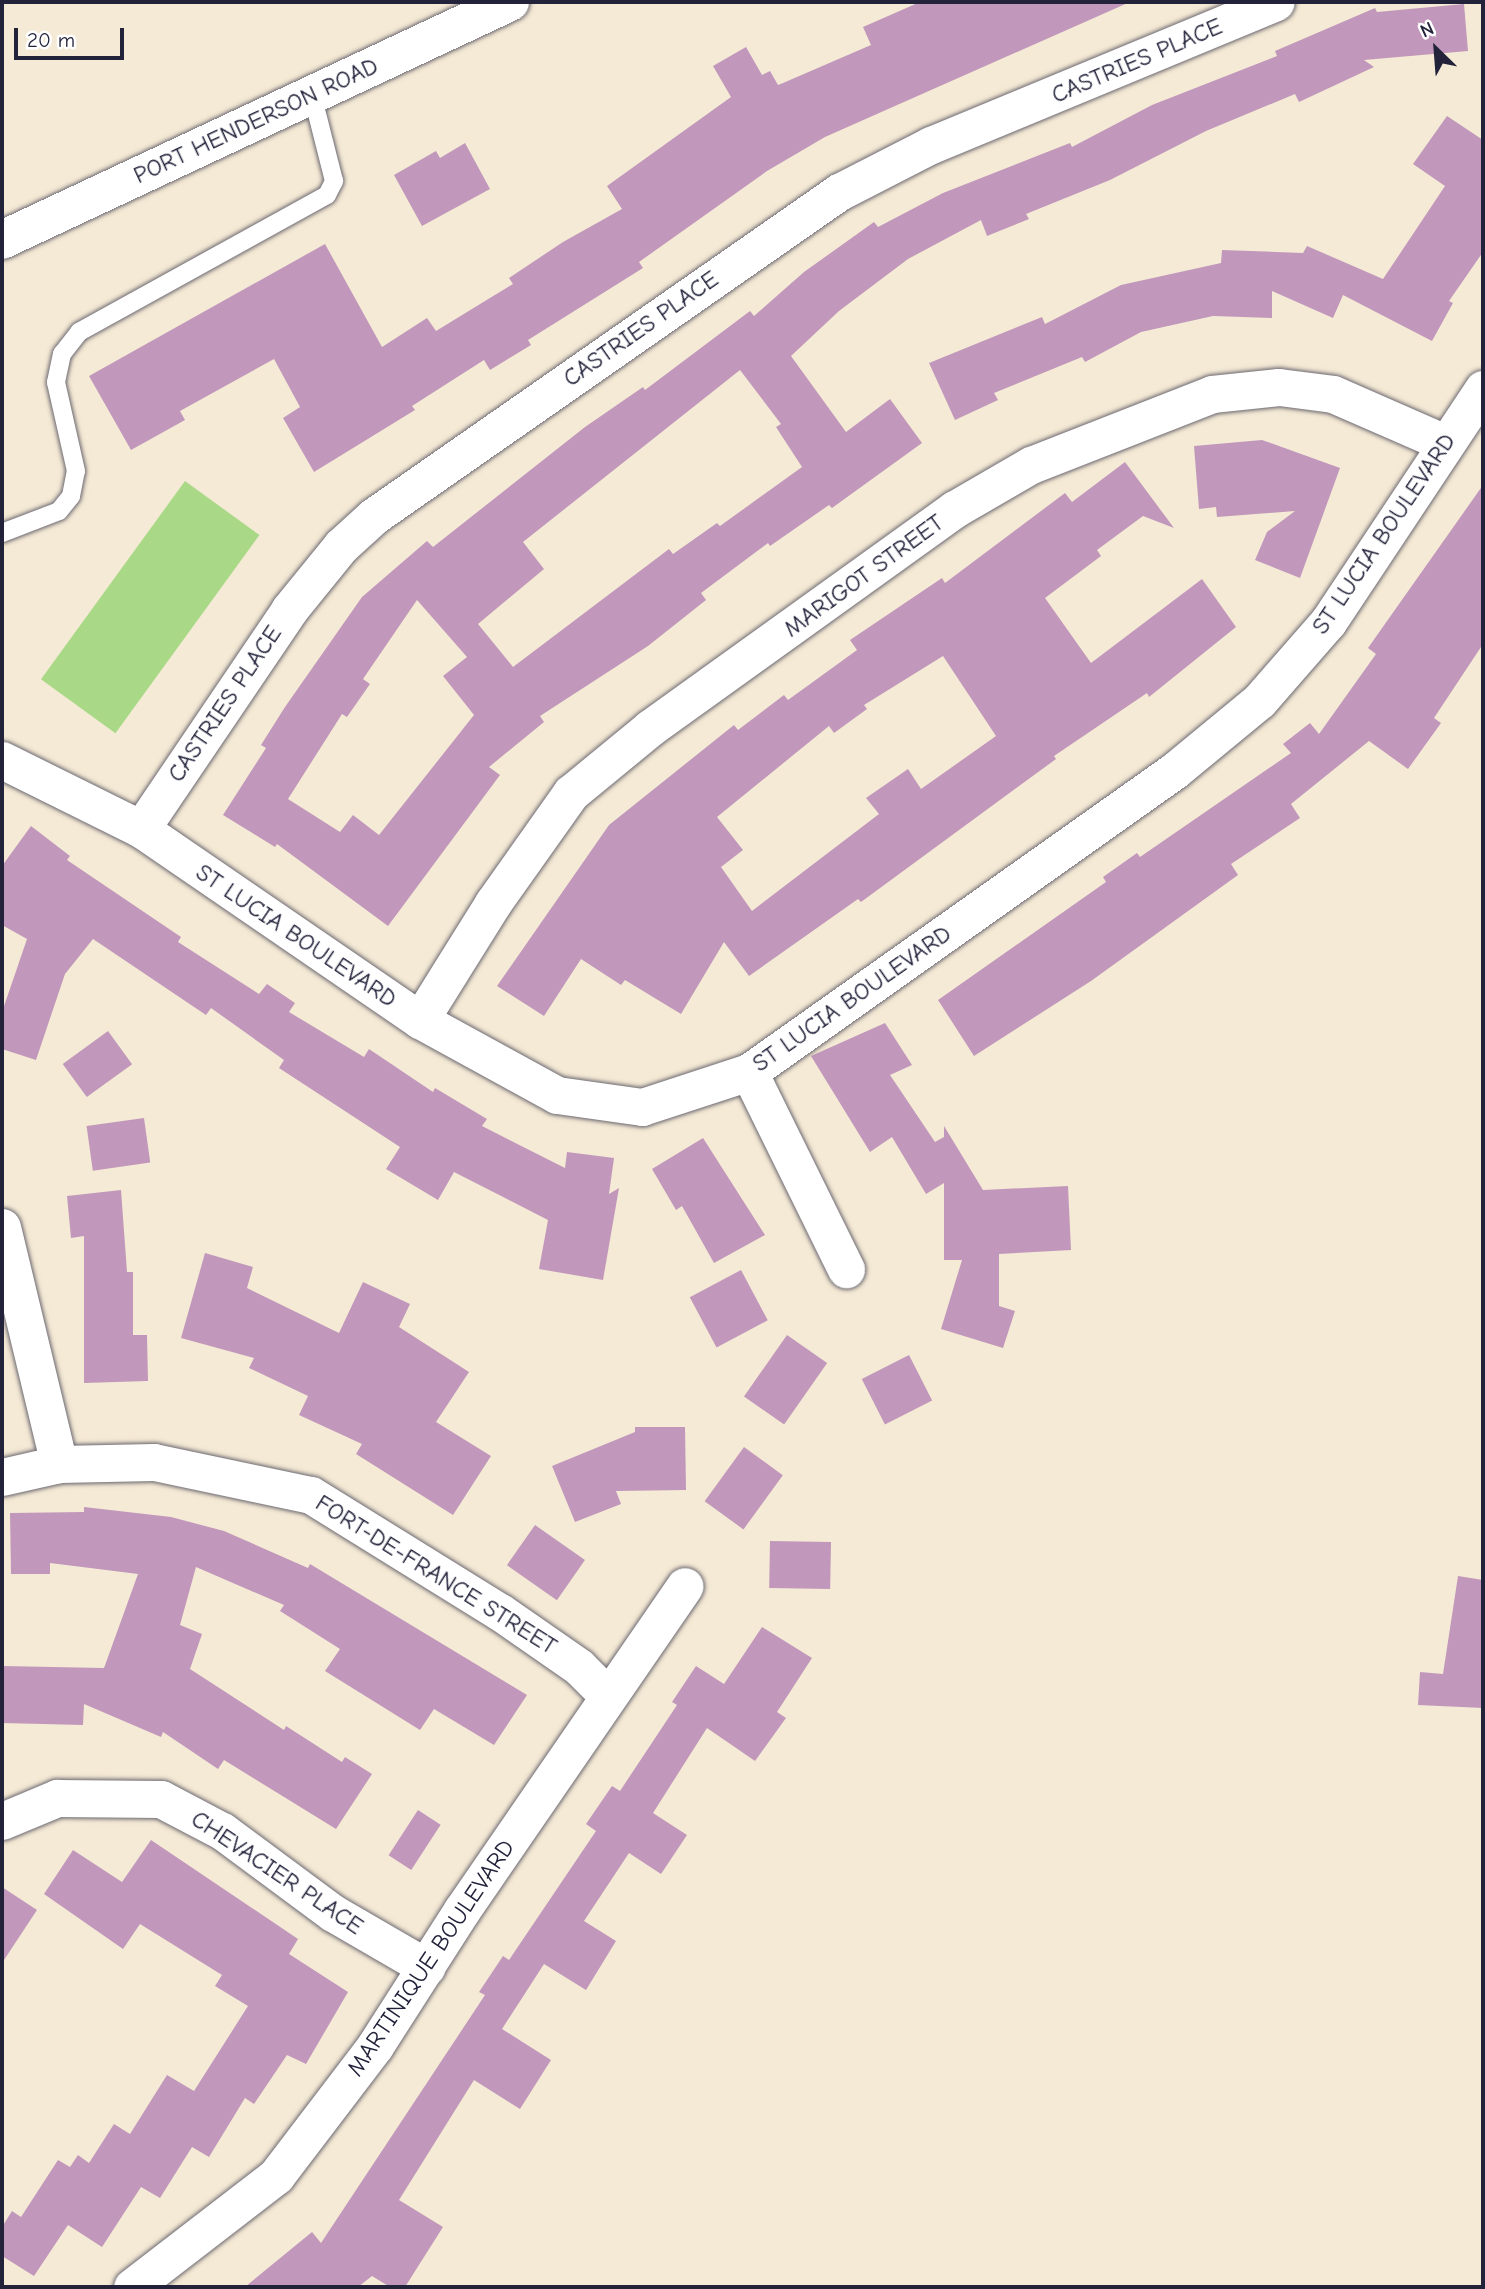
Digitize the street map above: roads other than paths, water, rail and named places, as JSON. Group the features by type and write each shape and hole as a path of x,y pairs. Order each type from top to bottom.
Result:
{"street":[{"name":"PORT HENDERSON ROAD","path":"2,240 510,2"},
{"name":"CASTRIES PLACE","path":"141,829 289,610 341,546 374,516 839,192 931,145 1276,2"},
{"name":"MARIGOT STREET","path":"420,1020 493,903 571,793 650,728 955,509 1031,465 1212,394 1279,387 1333,394 1445,443"},
{"name":"ST LUCIA BOULEVARD","path":"2,760 141,829 420,1020 557,1095 642,1107 749,1072 1174,771 1259,701 1328,622 1483,389"},
{"path":"749,1072 846,1269"},
{"path":"2,1227 59,1464"},
{"name":"FORT-DE-FRANCE STREET","path":"2,1477 59,1464 154,1461 311,1495 500,1612 579,1667 608,1696"},
{"name":"MARTINIQUE BOULEVARD","path":"132,2287 276,2176 375,2046 608,1696 639,1659 685,1586"},
{"name":"CHEVACIER PLACE","path":"2,1821 57,1798 161,1799 222,1831 333,1913 426,1967"}],"lane":[{"path":"2,533 59,511 71,496 76,471 56,382 62,354 79,332 327,195 334,181 312,94"}]}
